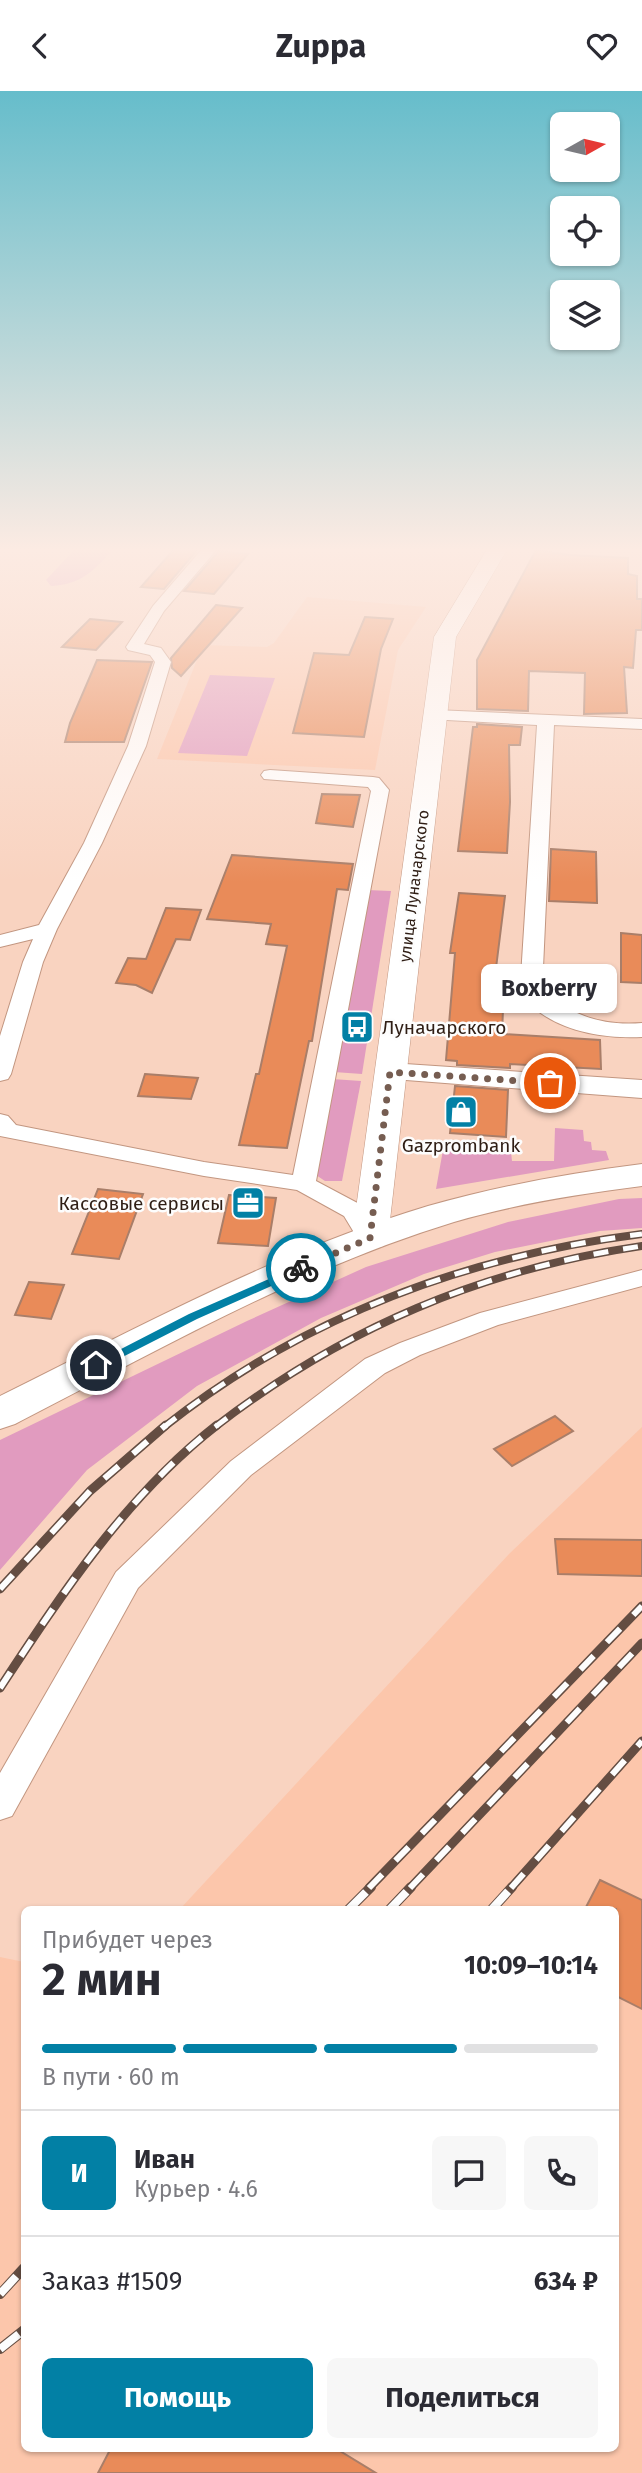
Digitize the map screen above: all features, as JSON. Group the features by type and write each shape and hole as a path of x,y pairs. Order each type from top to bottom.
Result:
{"main road":[{"name":"улица Луначарского","path":"370,1238 442,659"},
{"path":"0,1414 193,1317 370,1238 438,1216 539,1189 642,1175"}],"street":[{"path":"0,1074 5,1039 33,962 47,929 93,843 137,745 163,662 161,659"},
{"path":"435,715 642,724"},
{"path":"546,721 531,992 553,1013 582,1024 611,1031 642,1030"},
{"path":"270,775 366,781 373,782 380,790 303,1184"},
{"path":"0,941 47,929"},
{"path":"390,1072 642,1089"},
{"path":"0,1121 8,1131 303,1184 354,1211 370,1238"},
{"path":"0,1805 127,1580 241,1468 375,1366 387,1360 489,1319 642,1278"}],"shaded area":[{"path":"197,659 396,659 375,770 157,759"},
{"path":"210,675 275,678 247,756 178,753"},
{"path":"367,890 391,891 362,1074 334,1072"},
{"path":"332,1079 361,1081 342,1181 325,1181 316,1175"},
{"path":"555,1128 583,1130 584,1141 591,1142 592,1150 606,1151 609,1160 436,1189 443,1150 511,1152 512,1161 554,1161"},
{"path":"642,1198 642,1228 600,1231 495,1252 424,1274 321,1318 197,1386 87,1470 0,1570 0,1440 366,1267 508,1222 619,1199"},
{"path":"642,1427 642,2473 0,2473 0,1957 21,1961 21,2452 619,2452 619,1906 183,1906 509,1554"}],"building":[{"path":"171,659 196,659 181,676 172,668"},
{"path":"312,659 379,659 364,737 293,733"},
{"path":"634,659 633,668 624,667 627,713 584,714 585,673 529,671 528,711 477,709 477,660"},
{"path":"97,660 152,662 124,742 65,742 70,723"},
{"path":"477,724 522,727 520,745 509,745 507,853 458,851 473,727 477,727"},
{"path":"322,794 360,795 353,827 316,823"},
{"path":"551,849 596,852 597,903 549,901"},
{"path":"232,855 353,864 348,890 337,889 312,1041 309,1041 287,1148 239,1145 256,1074 259,1074 287,946 266,944 271,924 207,919"},
{"path":"459,893 505,896 494,984 504,985 502,1034 600,1040 601,1069 510,1064 510,1068 457,1065 457,1061 446,1060 455,953 450,953"},
{"path":"166,908 201,910 190,940 176,939 152,993 136,985 116,983 128,958 146,959"},
{"path":"621,933 642,935 642,983 621,982"},
{"path":"145,1074 198,1078 191,1099 138,1096"},
{"path":"455,1086 508,1090 506,1137 450,1133"},
{"path":"98,1189 143,1194 119,1259 72,1254"},
{"path":"229,1195 276,1198 268,1246 218,1243"},
{"path":"29,1282 64,1285 51,1319 15,1315"},
{"path":"555,1416 573,1431 512,1466 494,1449"},
{"path":"555,1539 642,1540 642,1576 558,1574"},
{"path":"600,1880 642,1900 642,2009 619,1998 619,1906 587,1906"},
{"path":"109,2452 342,2452 376,2473 98,2473"}],"railway":[{"path":"164,1427 217,1388 273,1354 330,1323 390,1297 513,1258 642,1234"},
{"path":"215,1427 313,1360 364,1332 417,1308 526,1270 583,1256 642,1246"},
{"path":"0,1589 90,1491 166,1425"},
{"path":"0,1688 72,1581 125,1514 184,1453 217,1425"},
{"path":"369,1888 642,1606"},
{"path":"410,1888 642,1643"},
{"path":"511,1888 642,1741"},
{"path":"352,1906 371,1887"},
{"path":"393,1906 411,1887"},
{"path":"495,1906 512,1887"},
{"path":"0,2294 21,2271"},
{"path":"0,2349 21,2332"}],"way so far":[{"path":"301,1268 370,1238 390,1072 550,1083"}],"place":[{"name":"Луначарского","path":"357,1027"},
{"name":"Boxberry","path":"550,1083"},
{"name":"Gazprombank","path":"461,1112"},
{"name":"Кассовые сервисы","path":"248,1203"}],"route":[{"path":"96,1365 301,1268"}]}
